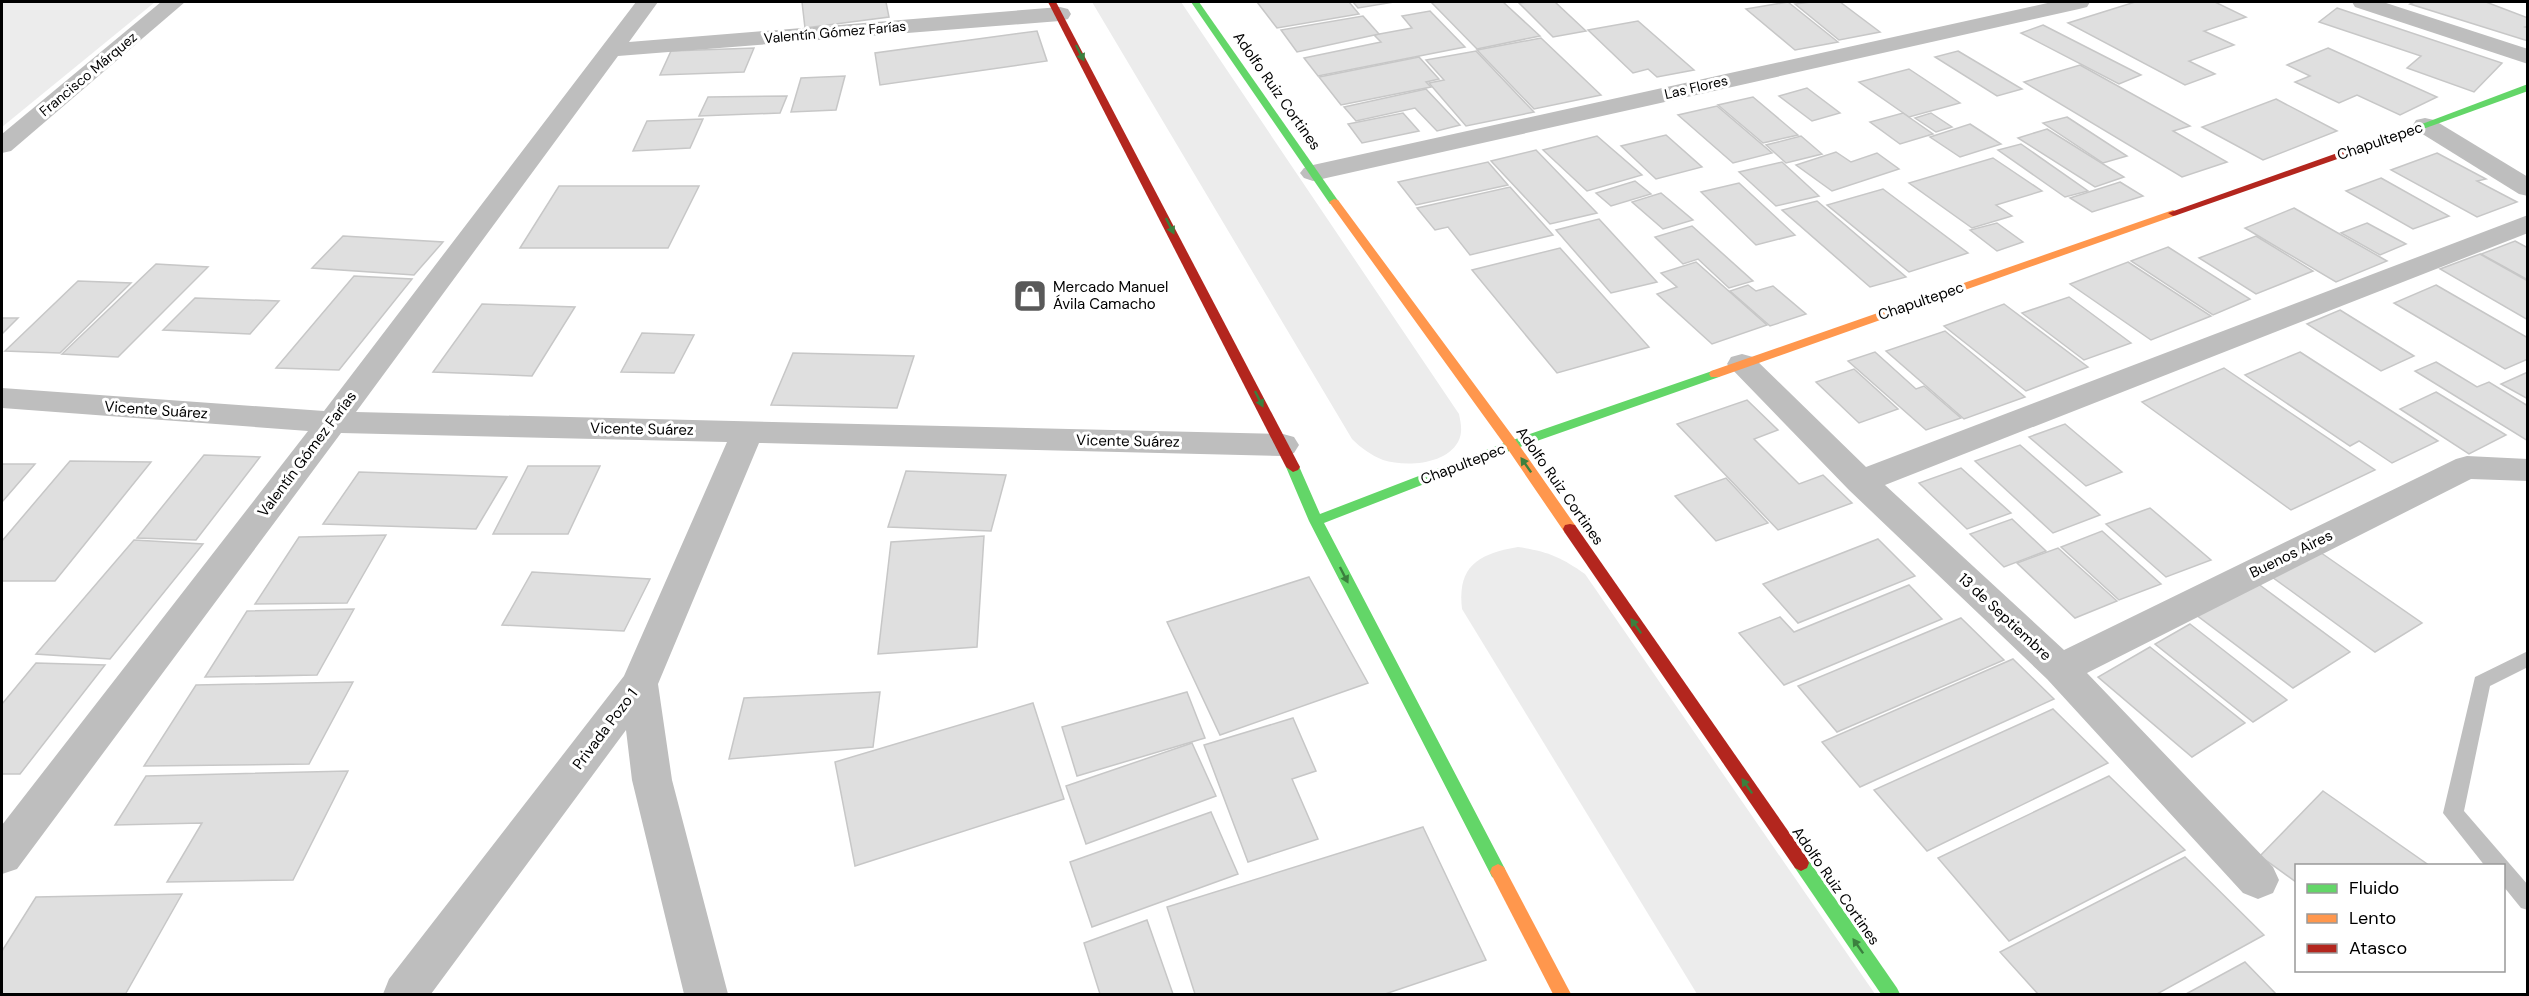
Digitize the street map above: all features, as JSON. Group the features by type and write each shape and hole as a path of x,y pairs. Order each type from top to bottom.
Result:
{"main road":[{"name":"Adolfo Ruiz Cortines","path":"1195,2 1313,172 1512,445 1891,994"},
{"path":"1056,8 1283,445 1316,521 1562,994"},
{"name":"Chapultepec","path":"1316,521 1512,445 2528,87"}],"street":[{"name":"Francisco Márquez","path":"2,146 174,2"},
{"name":"Valentín Gómez Farías","path":"2,856 647,2"},
{"name":"Las Flores","path":"1313,172 2079,2"},
{"path":"2363,2 2528,57"},
{"name":"Valentín Gómez Farías","path":"610,50 1056,8"},
{"path":"2425,125 2528,188"},
{"path":"1861,482 2528,223"},
{"name":"13 de Septiembre","path":"1742,364 1861,482 2060,669 2258,880"},
{"name":"Vicente Suárez","path":"2,398 332,422 1283,445"},
{"name":"Privada Pozo 1","path":"405,994 639,684 748,431"},
{"name":"Buenos Aires","path":"2060,669 2467,467 2528,470"},
{"path":"639,684 652,780 706,994"}],"shaded area":[{"path":"2,2 155,2 2,127"},
{"path":"1092,2 1181,2 1459,414 1461,435 1452,450 1444,456 1424,462 1392,462 1366,451 1352,439"},
{"path":"1518,547 1553,556 1585,574 1875,994 1697,994 1462,609 1463,582 1473,564 1481,558"}],"building":[{"path":"802,2 886,2 889,17 805,28"},
{"path":"1257,2 1349,2 1359,14 1277,28"},
{"path":"1353,2 1394,2 1358,8"},
{"path":"1431,2 1503,2 1540,36 1477,49"},
{"path":"1555,2 1586,31 1553,37 1519,3"},
{"path":"1788,2 1838,42 1795,50 1746,9"},
{"path":"1840,2 1880,32 1839,40 1795,4"},
{"path":"2135,2 2215,2 2246,17 2204,31 2234,45 2189,61 2215,74 2185,85 2068,23"},
{"path":"2414,2 2486,2 2528,18 2528,26 2525,27 2528,28 2528,41 2410,4"},
{"path":"2337,8 2502,63 2474,92 2407,68 2421,56 2319,22"},
{"path":"1430,11 1465,47 1318,76 1304,58 1381,42 1374,35 1412,28 1402,16"},
{"path":"1363,16 1379,34 1297,52 1281,30"},
{"path":"1638,21 1694,70 1657,77 1648,69 1633,73 1588,30"},
{"path":"2043,25 2141,75 2119,84 2021,33"},
{"path":"1037,31 1047,61 880,85 875,53"},
{"path":"1541,38 1601,95 1534,109 1477,50"},
{"path":"754,48 744,72 660,75 671,51"},
{"path":"2328,48 2437,97 2400,115 2357,95 2339,103 2295,82 2310,76 2287,65"},
{"path":"1476,51 1534,112 1466,126 1429,83 1444,80 1426,60"},
{"path":"1958,51 2022,89 1997,96 1935,57"},
{"path":"1419,57 1439,79 1426,82 1431,87 1341,105 1319,77"},
{"path":"2080,65 2190,126 2173,131 2227,162 2182,177 2024,82"},
{"path":"1909,69 1960,103 1909,117 1859,82"},
{"path":"845,76 836,110 791,112 801,78"},
{"path":"1807,88 1840,113 1812,121 1779,96"},
{"path":"1426,89 1460,125 1437,131 1415,108 1356,121 1344,107"},
{"path":"787,96 780,113 699,116 708,97"},
{"path":"1753,97 1798,135 1763,143 1718,105"},
{"path":"2276,99 2337,131 2263,160 2202,127"},
{"path":"1717,106 1772,153 1733,163 1678,115"},
{"path":"1403,113 1419,131 1362,143 1348,124"},
{"path":"1903,113 1933,134 1900,144 1870,122"},
{"path":"1931,113 1952,127 1936,132 1915,118"},
{"path":"2067,117 2127,156 2103,163 2043,123"},
{"path":"703,119 690,148 633,151 647,121"},
{"path":"1970,124 2001,144 1960,157 1930,137"},
{"path":"2047,129 2124,177 2095,187 2018,138"},
{"path":"1666,135 1702,167 1656,179 1621,146"},
{"path":"1597,136 1642,175 1587,191 1543,150"},
{"path":"1801,136 1822,154 1786,163 1766,145"},
{"path":"2021,144 2088,191 2065,197 1998,150"},
{"path":"1536,150 1597,213 1550,224 1491,161"},
{"path":"1836,152 1851,162 1877,153 1899,169 1832,191 1796,165"},
{"path":"2437,153 2486,179 2477,181 2517,202 2477,217 2391,170"},
{"path":"1993,158 2042,191 1996,205 2012,216 1972,228 1909,183"},
{"path":"1488,162 1508,185 1416,205 1398,182"},
{"path":"1782,162 1819,196 1776,206 1739,172"},
{"path":"2381,178 2449,216 2413,229 2346,191"},
{"path":"1635,181 1651,194 1611,206 1596,193"},
{"path":"2120,182 2143,196 2092,212 2070,198"},
{"path":"1739,183 1795,235 1756,245 1701,192"},
{"path":"559,186 699,186 668,248 520,248"},
{"path":"1510,187 1553,235 1470,255 1448,227 1435,230 1417,208"},
{"path":"1883,189 1968,253 1909,272 1827,205"},
{"path":"1661,193 1693,220 1663,229 1632,202"},
{"path":"1817,201 1906,277 1870,287 1782,210"},
{"path":"2294,208 2387,261 2336,282 2245,228"},
{"path":"1599,219 1657,282 1611,293 1556,230"},
{"path":"1997,223 2023,242 1997,251 1970,230"},
{"path":"2367,223 2406,244 2380,255 2341,233"},
{"path":"1692,226 1753,281 1729,288 1698,259 1683,264 1655,237"},
{"path":"343,236 443,242 414,275 312,268"},
{"path":"2256,236 2313,271 2256,294 2199,258"},
{"path":"2515,241 2528,248 2528,280 2481,254"},
{"path":"2168,247 2250,299 2213,315 2131,261"},
{"path":"1560,248 1649,347 1557,373 1472,270"},
{"path":"2480,254 2528,281 2528,320 2440,269"},
{"path":"1696,262 1767,325 1712,344 1657,294 1677,287 1661,273"},
{"path":"2128,262 2211,316 2151,340 2070,284"},
{"path":"156,264 208,267 118,357 62,354"},
{"path":"354,276 412,279 339,370 276,368"},
{"path":"78,281 131,283 60,353 5,351"},
{"path":"1748,285 1756,291 1773,286 1806,314 1770,326 1730,291"},
{"path":"2436,285 2528,338 2528,359 2505,369 2394,303"},
{"path":"2069,297 2131,343 2084,360 2022,313"},
{"path":"195,298 279,301 250,334 163,330"},
{"path":"482,304 575,307 532,376 433,372"},
{"path":"2004,304 2088,367 2026,391 1944,326"},
{"path":"2340,310 2414,356 2381,371 2307,324"},
{"path":"2,318 18,318 2,334"},
{"path":"1945,331 2025,397 1964,419 1886,351"},
{"path":"642,333 694,335 674,373 621,372"},
{"path":"1875,352 1916,389 1924,386 1961,418 1926,430 1848,361"},
{"path":"2300,352 2438,441 2392,463 2359,441 2350,446 2245,375"},
{"path":"793,353 914,356 897,408 771,405"},
{"path":"2436,362 2477,387 2489,382 2528,406 2528,441 2415,371"},
{"path":"2224,368 2375,470 2291,510 2142,402"},
{"path":"1854,369 1898,409 1859,423 1816,382"},
{"path":"2528,372 2528,399 2501,384"},
{"path":"2436,392 2506,435 2469,454 2400,409"},
{"path":"1747,400 1778,430 1754,439 1799,484 1823,475 1852,503 1778,530 1677,424"},
{"path":"2065,424 2122,472 2086,486 2029,437"},
{"path":"2020,445 2100,515 2053,533 1975,461"},
{"path":"204,455 260,457 196,540 137,538"},
{"path":"70,461 151,462 55,581 2,581 2,541"},
{"path":"2,464 35,464 2,502"},
{"path":"528,466 600,466 568,534 493,534"},
{"path":"1961,468 2011,513 1967,529 1919,483"},
{"path":"906,471 1006,475 991,531 888,527"},
{"path":"359,472 507,477 476,529 323,524"},
{"path":"1726,478 1768,523 1716,541 1675,496"},
{"path":"2150,508 2211,560 2166,577 2106,524"},
{"path":"2012,519 2046,551 2004,567 1970,534"},
{"path":"2102,531 2161,584 2119,600 2061,547"},
{"path":"386,535 347,603 255,604 299,537"},
{"path":"984,536 977,647 878,654 891,542"},
{"path":"1878,539 1915,576 1798,623 1763,584"},
{"path":"134,540 203,544 110,659 36,654"},
{"path":"2058,548 2117,601 2075,618 2017,563"},
{"path":"2317,550 2422,623 2375,652 2272,577"},
{"path":"532,572 650,579 624,631 502,625"},
{"path":"1309,577 1368,683 1220,735 1167,622"},
{"path":"2253,580 2350,652 2293,688 2195,614"},
{"path":"1909,585 1942,619 1784,685 1739,633 1780,617 1794,632"},
{"path":"354,609 317,675 205,677 247,611"},
{"path":"1961,618 2004,660 1837,732 1798,686"},
{"path":"2190,624 2287,700 2253,722 2155,644"},
{"path":"2150,647 2245,723 2192,757 2098,677"},
{"path":"2013,659 2054,699 1860,787 1822,742"},
{"path":"36,663 105,665 20,774 2,774 2,704"},
{"path":"353,682 309,764 144,766 196,685"},
{"path":"880,692 873,747 729,759 744,698"},
{"path":"1187,692 1205,738 1077,776 1062,727"},
{"path":"1033,703 1064,799 855,866 835,762"},
{"path":"2053,709 2108,763 1927,851 1874,790"},
{"path":"1293,718 1316,771 1292,779 1318,839 1248,862 1204,745"},
{"path":"1192,743 1216,796 1086,844 1066,786"},
{"path":"348,771 293,880 167,882 202,823 115,825 146,776"},
{"path":"2109,776 2185,850 2009,941 1938,858"},
{"path":"2323,791 2427,864 2295,864 2295,881 2260,856"},
{"path":"1211,812 1238,874 1092,927 1070,862"},
{"path":"1423,827 1486,960 1385,994 1195,994 1167,907"},
{"path":"2185,857 2264,935 2157,994 2038,994 2000,952"},
{"path":"182,894 126,993 2,994 2,951 36,897"},
{"path":"1147,920 1173,994 1100,994 1084,943"},
{"path":"2245,962 2276,994 2186,994"}],"waterway":[{"path":"2496,864 2453,813 2482,682 2528,658"},
{"path":"2505,873 2528,901"}],"traffic: fast":[{"path":"1195,2 1334,202"},
{"path":"2419,127 2528,87"},
{"path":"1316,521 1512,445 1715,374"},
{"path":"1293,467 1316,521 1498,872"},
{"path":"1801,863 1891,994"}],"traffic: slow":[{"path":"1334,202 1512,445 1570,529"},
{"path":"1715,374 2173,213"},
{"path":"1498,872 1562,994"}],"traffic: jam":[{"path":"1052,2 1293,467"},
{"path":"2173,213 2419,127"},
{"path":"1570,529 1801,863"}],"place":[{"name":"Mercado Manuel Ávila Camacho","path":"1030,296"}]}
